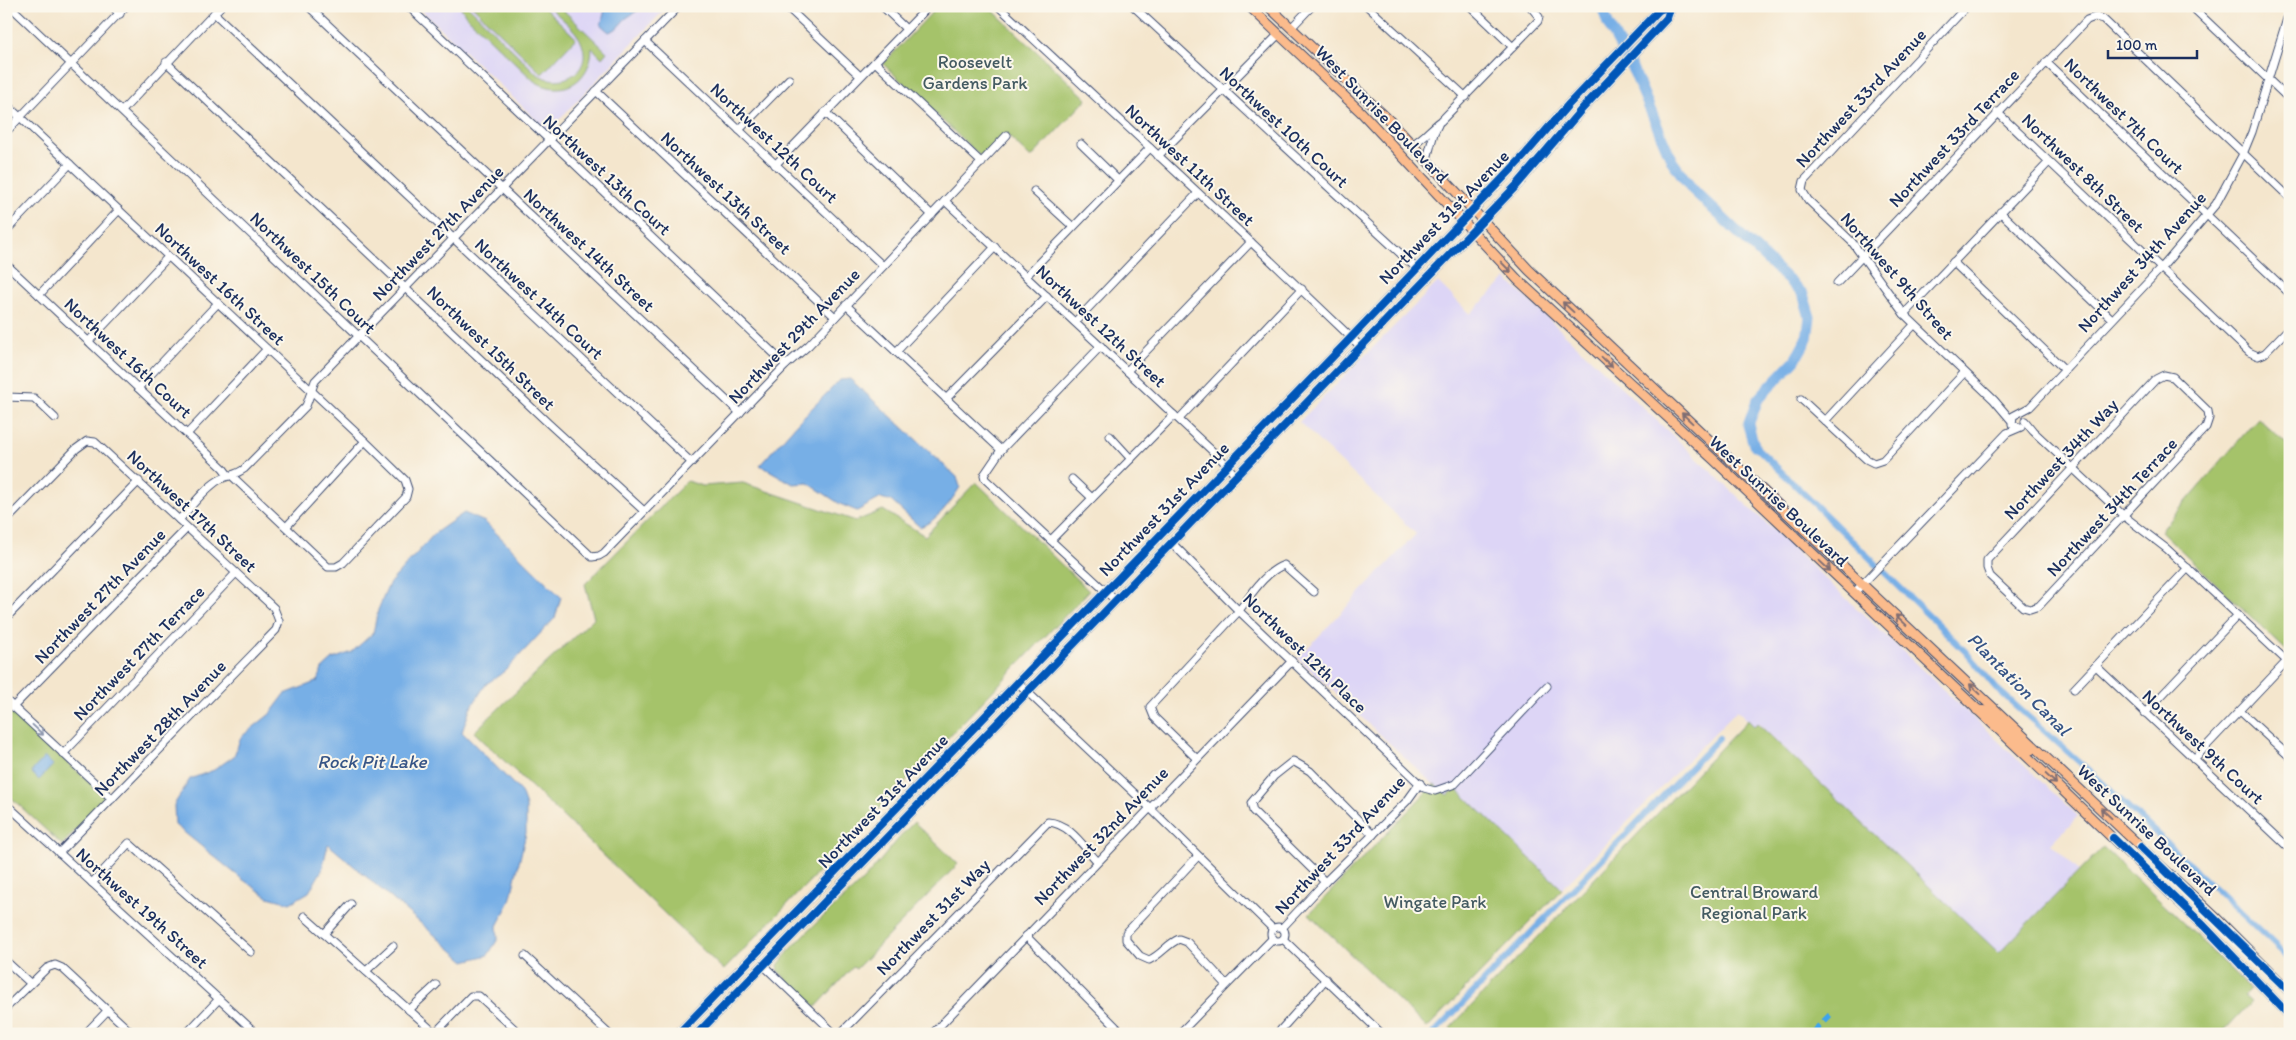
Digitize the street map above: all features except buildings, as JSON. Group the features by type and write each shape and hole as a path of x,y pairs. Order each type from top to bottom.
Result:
{"main road":[{"name":"West Sunrise Boulevard","path":"1249,6 1361,112 1518,280 1854,593 2187,909 2290,1016"},
{"name":"West Sunrise Boulevard","path":"1268,6 1371,102 1427,159 1529,270 2060,769 2274,974 2290,992"},
{"name":"Northwest 31st Avenue","path":"678,1034 766,945 1462,221 1584,88 1659,10 1670,6 1668,18 1581,110 1531,170 697,1034"},
{"path":"1269,24 1281,29 1291,28"},
{"path":"1279,34 1289,34 1305,40"},
{"path":"1581,110 1584,101 1584,88"},
{"path":"1171,542 1177,517"},
{"path":"1977,710 1988,711 2051,767 2060,769"},
{"path":"764,966 762,953 766,945"},
{"path":"2274,974 2290,988"},
{"path":"2268,994 2290,1024"}],"street":[{"name":"Northwest 15th Court","path":"10,6 585,552 592,557 599,556"},
{"path":"112,6 120,14"},
{"path":"6,132 126,6"},
{"path":"122,111 166,62 221,6"},
{"name":"Northwest 14th Street","path":"308,6 740,413"},
{"name":"Northwest 13th Court","path":"408,6 786,364"},
{"name":"Northwest 27th Avenue","path":"179,520 217,481 244,469 306,406 315,382 357,336 406,288 679,6"},
{"path":"786,6 860,76"},
{"path":"882,6 906,29"},
{"path":"775,165 928,6"},
{"name":"Northwest 11th Street","path":"998,6 1302,289 1360,346"},
{"name":"Northwest 10th Court","path":"1133,6 1416,268"},
{"path":"1291,28 1312,6"},
{"path":"1367,6 1466,97"},
{"path":"1470,6 1513,46"},
{"path":"1412,144 1422,139 1432,127 1439,123 1466,97 1538,21 1539,17 1530,6"},
{"name":"Northwest 33rd Avenue","path":"1802,190 1804,181 1967,6"},
{"path":"2191,6 2290,100"},
{"name":"Northwest 34th Avenue","path":"2018,421 2112,318 2161,268 2208,216 2216,204 2243,154 2290,9"},
{"name":"Northwest 14th Court","path":"214,13 691,462"},
{"name":"Northwest 33rd Terrace","path":"1837,283 1997,112 2087,20 2095,17 2103,19 2243,154"},
{"path":"1158,156 1279,34"},
{"name":"Northwest 12th Court","path":"645,41 883,266"},
{"name":"Northwest 15th Street","path":"166,62 644,511"},
{"path":"875,62 982,163"},
{"name":"Northwest 7th Court","path":"2046,62 2290,294"},
{"path":"739,130 789,79"},
{"name":"Northwest 13th Street","path":"596,91 835,317"},
{"name":"Northwest 16th Street","path":"6,104 405,480 408,488 406,496 343,563 336,567"},
{"path":"825,112 932,215"},
{"name":"Northwest 8th Street","path":"1997,112 2249,352 2258,356 2265,353 2290,327"},
{"path":"1427,159 1434,133 1439,123"},
{"name":"Northwest 29th Avenue","path":"599,556 786,364 835,317 1008,135"},
{"path":"1081,144 1118,180"},
{"path":"1026,276 1072,226 1150,148"},
{"path":"2243,154 2290,198"},
{"path":"1904,314 2049,162"},
{"path":"6,232 70,164"},
{"name":"Northwest 9th Street","path":"1802,190 1808,200 1852,242 1904,314 1964,374 2018,421 2038,435 2124,516 2167,549 2288,663"},
{"path":"1034,191 1072,226"},
{"path":"1075,322 1198,193"},
{"name":"Northwest 12th Street","path":"945,201 1227,465 1235,475"},
{"path":"39,295 119,210"},
{"path":"2000,212 2112,318"},
{"path":"1127,371 1251,242"},
{"path":"896,352 995,247"},
{"path":"89,341 168,257"},
{"path":"1952,262 2065,370"},
{"name":"Northwest 16th Court","path":"6,264 230,476 287,526 328,567 336,567"},
{"path":"1051,540 1302,289"},
{"path":"946,399 1048,296"},
{"path":"138,388 218,303"},
{"path":"846,305 1002,450"},
{"path":"1825,421 1914,325"},
{"path":"1101,346 1002,450 984,475 985,479 1115,600"},
{"path":"187,434 267,349"},
{"path":"1801,399 1866,459 1874,462 1883,460 1964,374"},
{"name":"Northwest 34th Way","path":"2030,609 2023,607 1990,576 1987,560 2156,378 2164,375 2173,377 2208,411 2209,418"},
{"path":"6,397 34,398 55,418"},
{"name":"Northwest 34th Terrace","path":"2030,609 2039,606 2124,516 2206,427 2209,418"},
{"path":"1854,593 2018,421"},
{"path":"1110,436 1131,459"},
{"path":"287,526 365,441"},
{"name":"Northwest 17th Street","path":"6,521 76,449 87,442 96,442 274,608 279,621"},
{"path":"1072,479 1092,498"},
{"path":"6,618 139,482"},
{"name":"Northwest 27th Avenue","path":"14,707 187,528"},
{"name":"Northwest 12th Place","path":"1171,542 1239,611 1420,783"},
{"path":"1196,758 1154,717 1150,707 1239,611 1251,594 1277,568 1284,565 1314,592"},
{"path":"2074,689 2188,568"},
{"name":"Northwest 27th Terrace","path":"63,754 236,573"},
{"path":"2145,713 2238,615"},
{"name":"Northwest 28th Avenue","path":"60,853 276,630 279,621"},
{"name":"Northwest 32nd Avenue","path":"932,1034 1196,758 1292,661"},
{"path":"2194,759 2288,663"},
{"name":"Northwest 9th Court","path":"2096,666 2290,849"},
{"path":"1018,683 1149,807 1273,929"},
{"path":"1420,783 1424,788 1435,790 1455,784 1547,686"},
{"path":"6,700 112,799"},
{"path":"2240,711 2290,757"},
{"path":"1325,882 1253,811 1251,804 1274,776 1294,761 1310,771 1373,835"},
{"name":"Northwest 33rd Avenue","path":"1282,928 1325,882 1407,801 1420,783"},
{"name":"Northwest 19th Street","path":"6,804 257,1034"},
{"name":"Northwest 31st Way","path":"840,1034 1048,822 1058,822 1068,829 1097,861"},
{"path":"92,883 129,843 251,952"},
{"path":"1198,856 1126,933 1126,940 1140,956 1149,960 1155,958 1171,942 1179,939 1187,942 1226,984"},
{"path":"324,934 351,904"},
{"path":"304,916 435,1033 471,996 479,996 520,1034"},
{"path":"1273,929 1282,928 1285,934 1283,939"},
{"path":"1273,929 1271,935 1273,938 1277,941 1283,939"},
{"path":"1026,936 1123,1034"},
{"name":"Northwest 33rd Avenue","path":"1179,1034 1273,938"},
{"path":"1283,939 1382,1034"},
{"path":"366,972 393,946"},
{"path":"525,956 609,1034"},
{"path":"6,961 30,983"},
{"path":"6,1008 47,968 55,965 62,968 133,1034"},
{"path":"764,966 835,1034"},
{"path":"1277,1034 1326,979"},
{"path":"409,1010 436,985"},
{"path":"186,1034 219,999"},
{"path":"85,1034 108,1010"},
{"path":"1368,1034 1375,1027"}],"shaded area":[{"path":"417,6 668,6 548,131"},
{"path":"1506,279 2078,816 2051,844 2079,871 1999,953 1758,723 1754,726 1737,710 1562,889 1456,788 1448,796 1298,658 1416,534 1299,422 1438,282 1470,314"}],"green space":[{"path":"460,6 468,6 536,73 545,78 554,80 572,76 583,63 584,54 582,44 576,33 548,6 559,6 607,52 602,58 592,48 587,70 574,84 555,88 545,86 534,81 466,16"},
{"path":"472,6 543,6 576,38 542,74"},
{"name":"Roosevelt Gardens Park","path":"938,6 988,6 1087,99 1031,158 1005,133 982,158 883,64"},
{"path":"2258,418 2290,447 2290,654 2161,531"},
{"path":"687,481 703,486 743,483 856,521 883,510 925,536 976,482 1089,591 724,970 474,732 594,618 585,584"},
{"path":"6,707 106,797 62,845 6,793"},
{"name":"Central Broward Regional Park","path":"1748,720 1754,726 1757,723 1999,953 2103,847 2199,938 2250,990 2244,996 2251,1002 2221,1034 1456,1034 1450,1028"},
{"name":"Wingate Park","path":"1434,784 1448,795 1456,788 1562,889 1427,1028 1309,914"},
{"path":"914,822 958,864 856,969 853,967 816,1007 779,972 778,965 804,935 860,883"}],"water":[{"path":"606,6 644,6 625,19 616,29 609,32 601,25"},
{"path":"850,379 957,477 960,487 948,505 932,520 920,527 891,501 881,498 857,511 840,504 808,483 793,484 760,465 799,421 840,380"},
{"name":"Rock Pit Lake","path":"464,513 485,522 561,597 555,618 504,672 486,684 470,709 462,732 521,792 526,806 526,833 510,901 497,926 498,939 488,955 465,961 328,844 322,870 309,892 290,903 268,897 242,879 175,825 174,805 190,779 214,770 234,756 241,737 270,714 285,694 318,681 322,669 333,659 352,652 373,633 378,610 389,584 435,533"},
{"path":"45,757 53,765 39,780 31,772"}],"waterway":[{"path":"1602,6 1608,24 1635,74 1672,161 1692,189 1803,294 1810,317 1807,339 1795,360 1758,399 1748,425 1754,445"},
{"name":"Plantation Canal","path":"1754,445 1965,651 1996,688 2095,776 2290,959"},
{"path":"1433,1034 1719,738"}],"marked path":[{"path":"1811,1034 1830,1015"}],"cycle path":[{"path":"678,1034 1344,345 1524,156 1568,105 1659,10 1669,6"},
{"path":"697,1034 1517,185 1581,110 1667,18 1671,6"},
{"path":"2113,838 2204,926 2290,1016"},
{"path":"2141,847 2290,992"}]}
